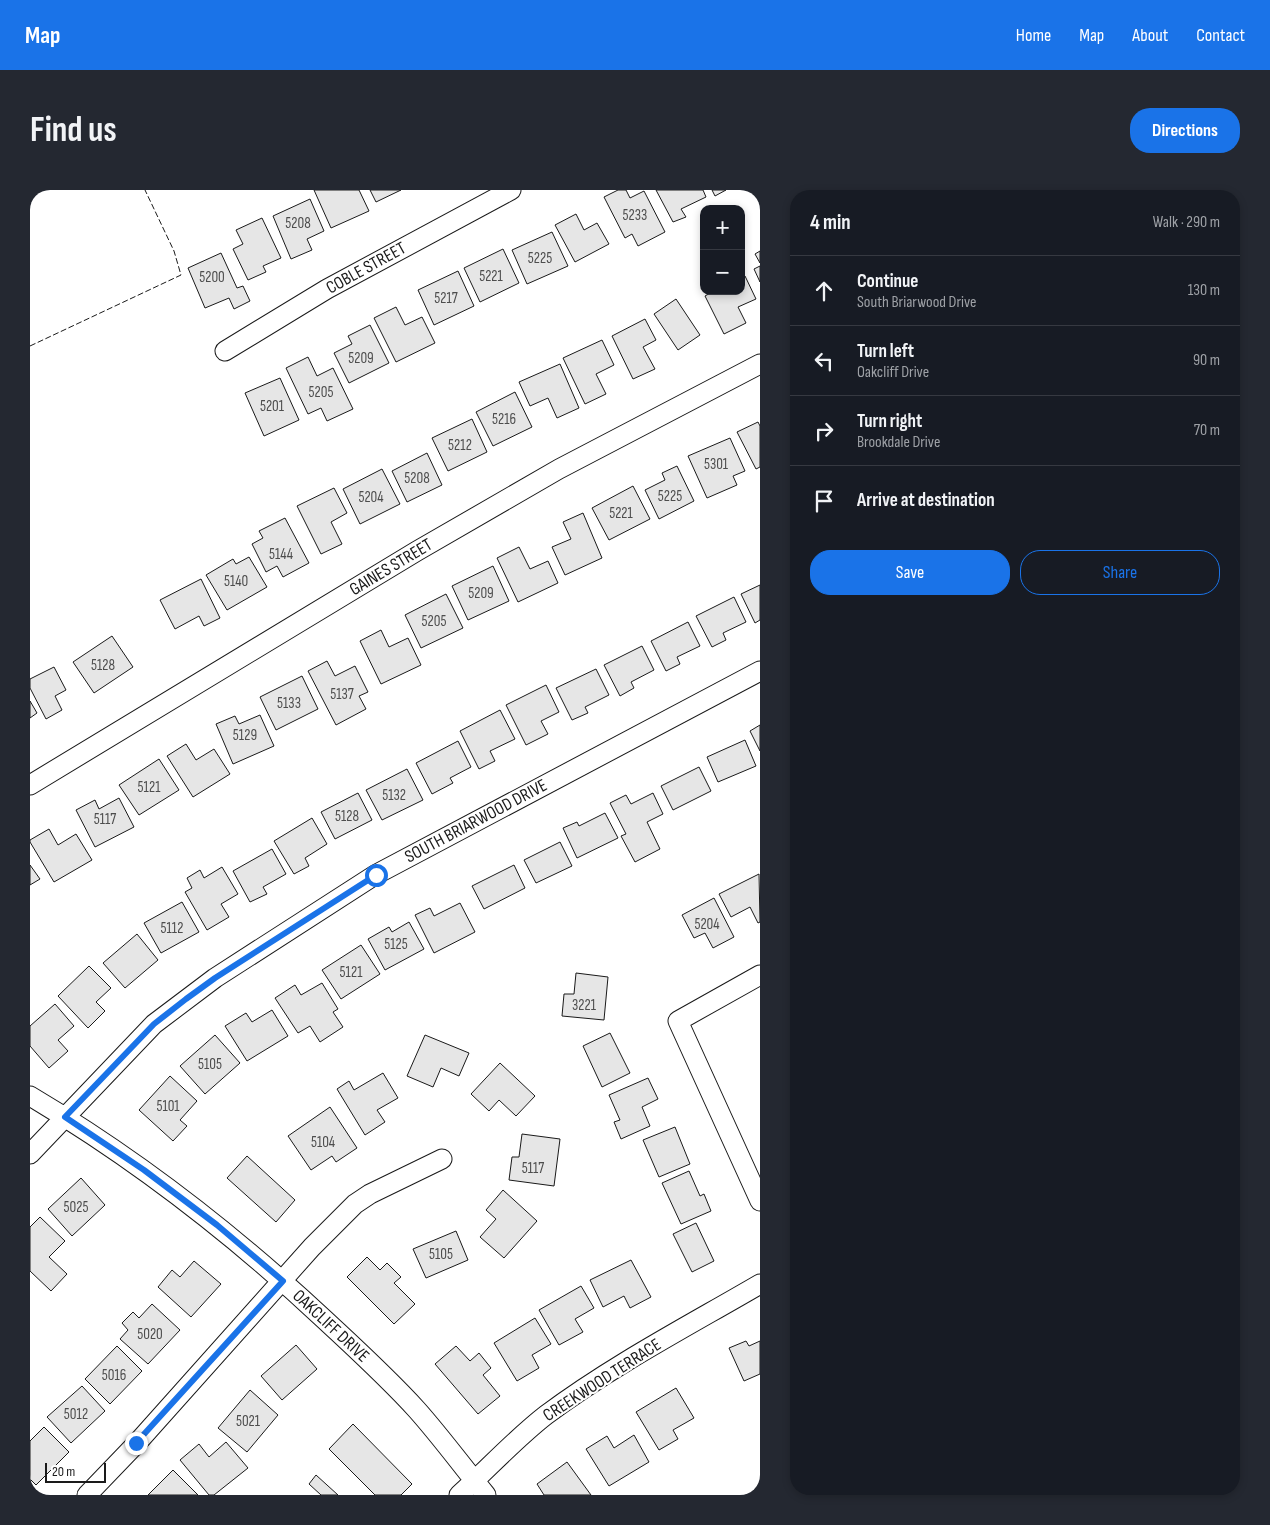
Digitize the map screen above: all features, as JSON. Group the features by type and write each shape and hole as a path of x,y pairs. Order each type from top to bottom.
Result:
{"street":[{"name":"COBLE STREET","path":"225,351 327,289 511,190"},
{"name":"GAINES STREET","path":"30,785 417,551 567,465 760,364"},
{"name":"SOUTH BRIARWOOD DRIVE","path":"30,1154 154,1024 215,978 376,875 453,832 760,671"},
{"path":"760,975 678,1021 760,1201"},
{"name":"OAKCLIFF DRIVE","path":"30,1096 144,1170 217,1225 283,1281 368,1360 417,1410 480,1488"},
{"path":"87,1495 143,1436 312,1247 355,1204 383,1187 442,1159"},
{"name":"CREEKWOOD TERRACE","path":"459,1495 480,1488 504,1451 544,1417 578,1393 626,1361 760,1284"}],"building":[{"path":"314,190 359,190 369,211 331,228"},
{"path":"370,190 401,190 376,202"},
{"path":"618,190 626,190 630,198 644,191 665,232 638,246 632,234 625,238 604,197"},
{"path":"656,190 703,190 706,197 681,209 686,217 673,222"},
{"path":"712,190 726,190 715,196"},
{"path":"310,199 324,231 307,239 312,250 291,259 273,216"},
{"path":"576,214 584,230 597,223 609,244 575,262 555,225"},
{"path":"262,218 281,258 263,266 266,272 248,280 233,249 243,244 236,230"},
{"path":"552,232 568,266 527,284 512,250"},
{"path":"503,249 519,283 480,302 464,268"},
{"path":"760,251 760,263 755,254"},
{"path":"221,253 237,288 243,286 250,301 234,309 229,298 205,308 188,268"},
{"path":"760,266 760,282 754,269"},
{"path":"458,271 474,306 434,325 418,290"},
{"path":"745,276 756,299 738,307 746,323 724,334 705,296 745,295"},
{"path":"676,299 700,335 678,350 654,314"},
{"path":"396,307 405,325 422,317 435,343 396,362 374,318"},
{"path":"645,319 656,340 643,347 655,369 633,379 612,336"},
{"path":"370,325 389,363 349,383 334,353 352,344 348,336"},
{"path":"602,340 614,365 596,374 606,394 585,404 563,358"},
{"path":"308,357 317,376 333,368 353,409 327,421 321,408 308,414 286,368"},
{"path":"560,364 579,408 557,418 548,398 530,406 519,382"},
{"path":"280,378 299,420 264,436 245,393"},
{"path":"515,392 532,427 493,446 476,412"},
{"path":"472,419 487,452 448,471 432,438"},
{"path":"758,422 760,426 760,467 756,469 737,432"},
{"path":"730,438 745,471 733,476 737,485 707,498 688,456"},
{"path":"427,453 442,485 407,502 392,471"},
{"path":"677,466 694,501 659,519 645,490 665,480 662,473"},
{"path":"382,469 400,504 360,524 343,489"},
{"path":"633,486 650,519 609,540 592,508"},
{"path":"334,488 347,513 331,522 342,544 321,554 297,506"},
{"path":"583,513 602,558 565,575 552,547 571,539 563,522"},
{"path":"285,518 309,563 283,577 277,566 266,572 252,544 263,538 259,531"},
{"path":"519,547 530,569 548,561 558,583 518,602 497,558"},
{"path":"249,557 267,587 227,610 206,575 233,559 236,564"},
{"path":"493,566 509,601 468,620 452,586"},
{"path":"201,579 220,618 204,626 199,616 175,629 160,600"},
{"path":"760,585 760,620 755,623 741,594"},
{"path":"446,594 463,628 421,648 405,615"},
{"path":"734,597 746,622 723,633 726,640 712,647 696,616"},
{"path":"688,622 700,646 677,657 680,664 666,671 651,641"},
{"path":"381,630 389,647 408,638 421,665 381,684 360,641"},
{"path":"112,636 133,667 94,693 73,662"},
{"path":"642,646 654,670 631,682 634,688 620,696 604,665"},
{"path":"327,661 335,676 355,666 368,692 359,696 366,709 336,725 308,671"},
{"path":"54,667 66,690 55,696 62,710 46,719 30,688 30,679"},
{"path":"596,669 609,695 585,707 588,713 572,720 556,688"},
{"path":"302,676 318,709 276,730 260,697"},
{"path":"546,685 559,712 541,721 548,734 526,745 506,705"},
{"path":"30,701 37,713 30,718"},
{"path":"500,710 515,739 490,751 495,761 479,769 460,731"},
{"path":"260,715 274,746 233,764 216,724 235,716 239,724"},
{"path":"760,725 760,751 750,731"},
{"path":"745,740 756,766 718,782 707,757"},
{"path":"458,741 471,767 450,778 453,783 432,794 416,763"},
{"path":"186,744 196,760 214,749 230,774 193,797 167,756"},
{"path":"159,759 179,790 139,815 119,785"},
{"path":"699,767 711,791 673,810 661,786"},
{"path":"407,769 423,800 382,820 366,790"},
{"path":"358,793 372,820 335,839 321,812"},
{"path":"653,793 663,814 647,822 660,849 635,862 621,836 626,834 610,803 626,795 631,804"},
{"path":"119,798 134,827 95,847 76,810 95,800 99,809"},
{"path":"605,813 618,838 577,858 563,828 577,822 579,826"},
{"path":"312,818 327,844 305,858 309,866 294,874 274,841"},
{"path":"49,829 58,845 76,834 92,860 54,882 30,842 30,840"},
{"path":"560,842 572,866 536,883 524,860"},
{"path":"272,849 286,874 263,887 267,894 250,902 233,871"},
{"path":"30,865 40,879 30,885"},
{"path":"514,865 525,888 484,909 472,886"},
{"path":"222,867 238,894 221,904 229,917 207,930 185,892 192,888 187,878 200,870 204,878"},
{"path":"759,874 760,922 758,923 750,907 731,917 719,894"},
{"path":"714,898 734,937 713,948 705,933 694,938 682,915"},
{"path":"182,902 199,932 161,953 144,923"},
{"path":"460,903 475,932 434,953 415,915 430,908 434,916"},
{"path":"409,922 424,949 385,970 368,939 389,927 392,932"},
{"path":"137,934 158,960 125,988 103,963"},
{"path":"361,945 380,974 341,999 322,970"},
{"path":"89,966 111,988 96,1002 105,1011 88,1028 58,996"},
{"path":"576,973 608,977 604,1020 562,1016 564,994 574,994"},
{"path":"322,983 338,1009 333,1012 343,1027 320,1042 310,1026 298,1033 275,998 295,985 301,995"},
{"path":"55,1004 74,1026 58,1040 68,1051 49,1068 30,1046 30,1026"},
{"path":"272,1010 288,1036 247,1061 225,1026 246,1013 252,1022"},
{"path":"610,1033 630,1073 602,1087 583,1046"},
{"path":"215,1035 240,1063 205,1094 180,1066"},
{"path":"425,1035 469,1053 459,1076 441,1068 433,1087 407,1076"},
{"path":"500,1063 535,1096 516,1116 499,1100 489,1111 471,1094"},
{"path":"383,1073 398,1098 377,1110 385,1122 365,1135 337,1089 349,1081 354,1090"},
{"path":"170,1076 197,1101 180,1120 187,1126 173,1141 139,1110"},
{"path":"648,1078 658,1099 642,1107 650,1126 621,1139 614,1122 620,1120 609,1095"},
{"path":"330,1107 357,1148 336,1162 332,1156 311,1170 288,1136"},
{"path":"675,1127 690,1164 659,1177 643,1140"},
{"path":"522,1134 560,1139 554,1186 509,1180 512,1157 519,1157"},
{"path":"247,1156 295,1200 276,1222 227,1178"},
{"path":"689,1171 700,1196 704,1194 711,1211 681,1224 662,1183"},
{"path":"81,1178 105,1205 72,1236 48,1209"},
{"path":"503,1190 537,1221 504,1258 480,1237 496,1219 486,1210"},
{"path":"40,1217 65,1241 49,1257 67,1274 51,1291 30,1271 30,1227"},
{"path":"696,1223 714,1261 692,1272 673,1234"},
{"path":"456,1231 468,1260 426,1278 413,1249"},
{"path":"367,1257 380,1270 387,1263 401,1277 394,1283 415,1304 394,1324 347,1277"},
{"path":"631,1260 651,1297 630,1308 624,1296 603,1307 590,1280"},
{"path":"194,1261 221,1284 191,1317 158,1287 172,1270 180,1277"},
{"path":"581,1286 594,1308 575,1319 583,1332 559,1345 539,1310"},
{"path":"152,1304 180,1330 148,1364 120,1339 128,1330 122,1323 133,1312 139,1318"},
{"path":"535,1318 551,1344 532,1355 539,1368 517,1381 494,1343"},
{"path":"746,1341 749,1346 760,1341 760,1374 744,1381 729,1348"},
{"path":"296,1345 317,1369 282,1400 261,1376"},
{"path":"117,1346 142,1371 110,1404 85,1379"},
{"path":"456,1346 470,1361 479,1353 491,1368 483,1375 500,1396 478,1414 435,1364"},
{"path":"82,1386 105,1411 71,1443 47,1417"},
{"path":"676,1388 694,1418 673,1430 678,1439 659,1450 636,1412"},
{"path":"250,1390 278,1415 247,1452 218,1428"},
{"path":"353,1424 412,1484 401,1495 375,1495 329,1449"},
{"path":"44,1427 69,1452 36,1485 30,1479 30,1441"},
{"path":"634,1435 649,1462 609,1486 586,1449 607,1436 614,1448"},
{"path":"226,1442 248,1468 214,1495 209,1495 180,1460 199,1444 209,1457"},
{"path":"567,1462 591,1495 544,1495 537,1484"},
{"path":"173,1470 198,1495 148,1495"},
{"path":"316,1475 338,1495 321,1495 309,1484"}],"fence":[{"path":"30,346 181,275 174,251 145,190"}],"route":[{"path":"136,1443 283,1281 217,1225 144,1170 65,1117 154,1024 186,999 322,908 376,875"}]}
